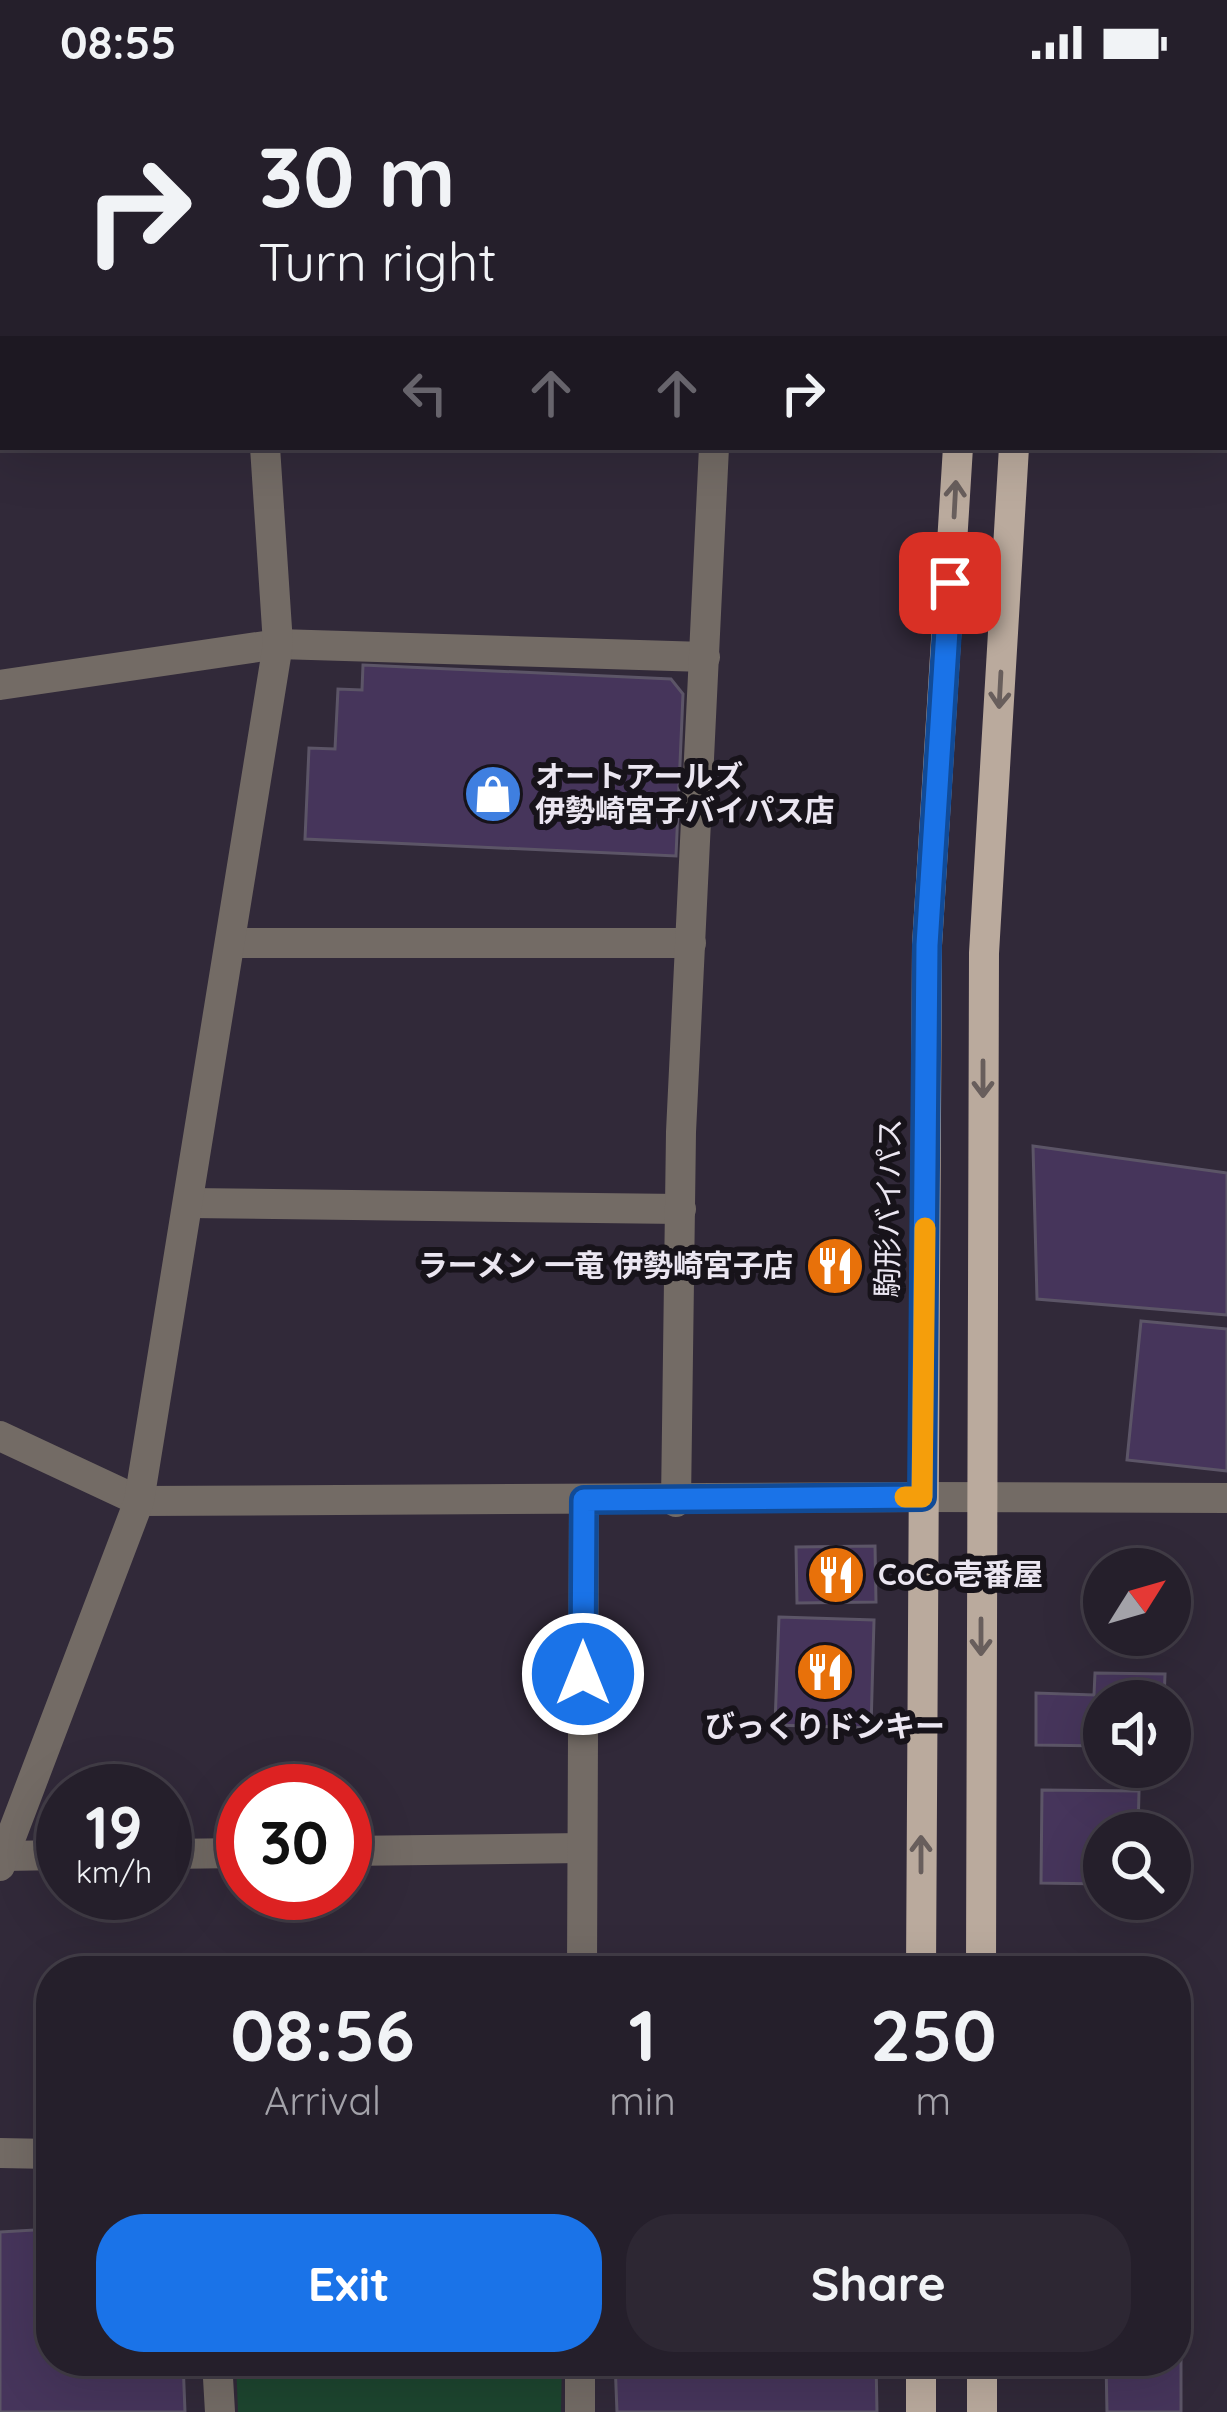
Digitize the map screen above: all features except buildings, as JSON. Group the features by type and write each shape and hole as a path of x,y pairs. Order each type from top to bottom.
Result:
{"main road":[{"name":"駒形バイパス","path":"921,1956 927,945 958,450"},
{"path":"981,1956 984,952 1014,450"},
{"path":"921,2376 921,2412"},
{"path":"982,2376 982,2412"}],"street":[{"path":"36,1858 2,1861 139,1501 231,943 278,644 265,450"},
{"path":"676,1502 681,1210 714,450"},
{"path":"0,685 278,644 705,657"},
{"path":"231,943 691,943"},
{"path":"188,1203 681,1210"},
{"path":"0,1436 139,1501 1227,1498"},
{"path":"582,1956 584,1500"},
{"path":"372,1851 582,1848"},
{"path":"0,2153 36,2154"},
{"path":"219,2376 220,2412"},
{"path":"580,2376 580,2412"}],"green space":[{"path":"237,2376 562,2376 561,2412 238,2412"}],"slow traffic":[{"path":"905,1497 922,1497 925,1228"}],"place":[{"name":"オートアールズ 伊勢崎宮子バイパス店","path":"493,794"},
{"name":"ラーメン 一竜 伊勢崎宮子店","path":"835,1266"},
{"name":"CoCo壱番屋","path":"836,1575"},
{"name":"びっくりドンキー","path":"825,1672"}],"route":[{"path":"583,1674 584,1500 922,1497 927,945 950,583"}]}
